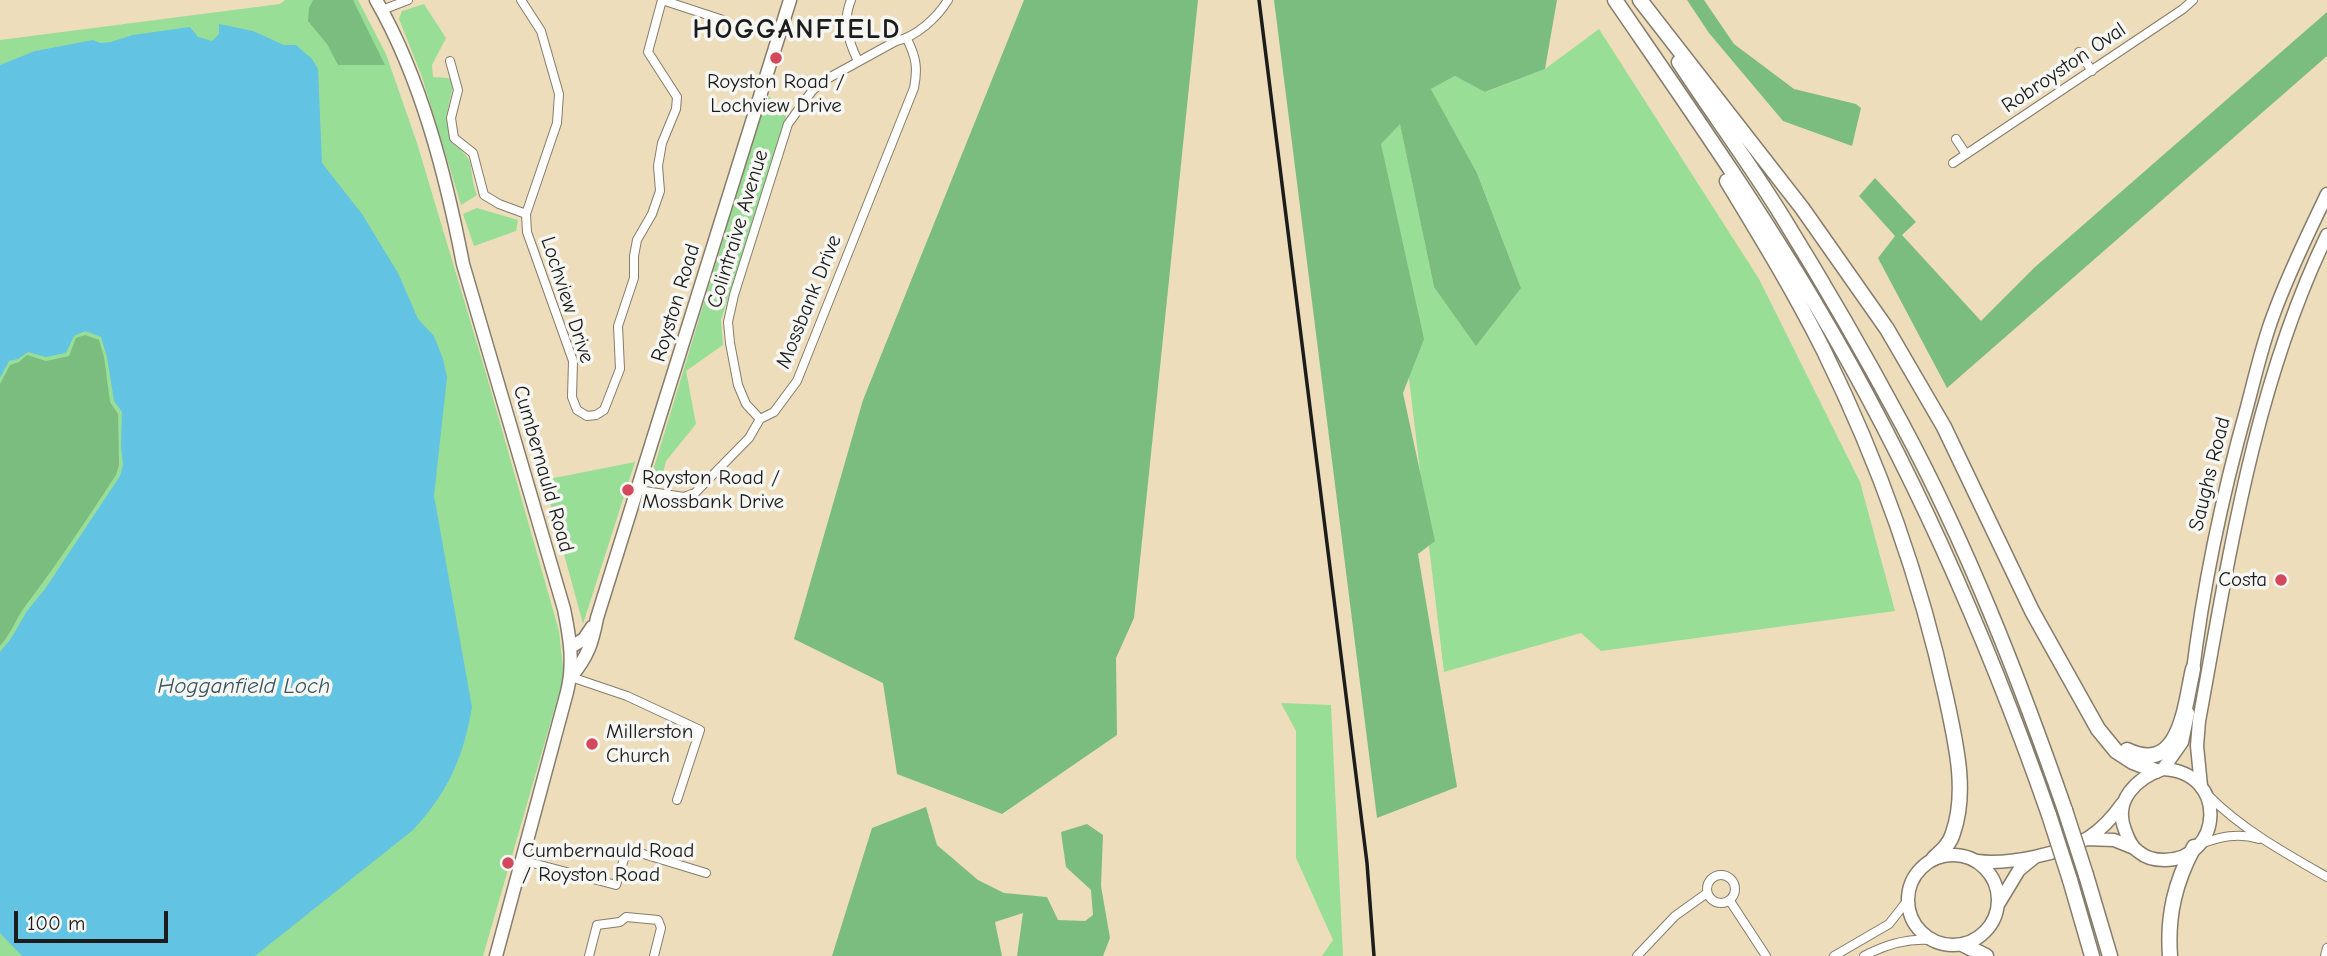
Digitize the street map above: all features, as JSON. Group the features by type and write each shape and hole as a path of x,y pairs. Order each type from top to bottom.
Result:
{"highway":[{"path":"1615,0 1769,228 1819,310 1891,441 1967,602 2023,740 2070,880 2092,956"},
{"path":"1638,0 1809,217 1887,329 1944,427 2058,662 2098,729 2116,751 2133,762 2159,770"},
{"path":"1638,0 1782,215 1903,426 1988,607 2027,703 2087,875 2110,956"},
{"path":"1644,42 1797,299 1856,420 1889,505 1933,645 1958,763 1958,804 1954,832 1934,858"},
{"path":"2098,729 2125,749 2140,755 2150,755 2163,750 2172,743 2179,731 2193,669"},
{"path":"2170,956 2169,917 2173,899 2196,846"},
{"path":"1964,945 1986,956"}],"street":[{"path":"379,5 408,0"},
{"name":"Lochview Drive","path":"521,0 541,32 559,94 557,123 526,214 527,232 573,361 572,397 577,410 587,416 604,411 620,369 618,326 634,278 637,240 652,214 660,191 658,166 662,144 676,109 677,97 648,52 662,0 723,20"},
{"name":"Royston Road","path":"571,677 589,652 597,618 790,0"},
{"path":"851,0 846,27 849,43 858,61"},
{"name":"Colintraive Avenue","path":"760,419 746,404 738,385 728,322 788,124 812,91 825,80 896,41 907,39 942,10 947,0"},
{"name":"Robroyston Oval","path":"1953,163 2193,0"},
{"name":"Cumbernauld Road","path":"379,5 412,78 437,158 463,264 564,609 571,647 571,677 496,956"},
{"name":"Mossbank Drive","path":"638,489 684,497 695,493 748,438 760,419 774,412 797,382 914,88 917,72 915,56 907,39"},
{"path":"2079,52 2092,71"},
{"path":"450,61 458,90 451,118 454,138 473,153 484,195 526,214"},
{"path":"1956,139 1966,154"},
{"name":"Saughs Road","path":"2159,770 2180,747 2185,734 2211,554 2230,467 2258,365 2294,264 2327,194"},
{"name":"Saughs Road","path":"2203,789 2197,754 2199,721 2228,562 2248,472 2276,364 2314,262 2327,235"},
{"name":"Royston Road","path":"571,647 584,639 597,618"},
{"path":"571,677 627,696 700,730 677,800"},
{"path":"1977,861 2003,862 2035,857 2087,839 2107,823 2136,784 2159,770 2180,771 2234,819 2265,841 2327,877"},
{"path":"2087,839 2114,840 2134,848 2146,857 2170,860 2186,855 2204,837 2211,822 2211,807 2203,789"},
{"path":"2125,800 2121,819 2134,848"},
{"path":"2196,846 2225,836 2238,835 2265,841"},
{"path":"521,860 616,885 627,849 706,873"},
{"path":"1864,956 1894,943 1915,939 1964,945 1988,928 1995,917 1998,892 1987,869 1977,861 1962,855 1947,854 1923,865 1914,876 1907,901 1914,923 1931,940"},
{"path":"1998,904 2011,881 2035,857"},
{"path":"1637,956 1675,916 1707,893 1710,880 1723,875 1734,883 1735,892 1730,901"},
{"path":"1707,893 1716,903 1730,901"},
{"path":"1730,901 1766,956"},
{"path":"1834,956 1889,924 1907,901"},
{"path":"589,956 597,925 620,922 626,917 658,920 661,928 654,956"},
{"path":"2325,956 2327,948"}],"green space":[{"name":"Hogganfield Loch","path":"285,0 358,0 386,54 417,143 559,631 564,676 483,956 0,956 0,40 280,4"},
{"path":"313,0 353,0 385,65 338,65 327,44 308,21"},
{"path":"1024,0 1198,0 1134,618 1116,658 1117,735 1002,814 897,774 883,683 794,639 863,400"},
{"path":"1274,0 1557,0 1545,69 1485,92 1455,76 1431,89 1477,173 1521,288 1476,346 1434,287 1400,124 1381,144 1424,339 1403,393 1435,541 1418,554 1457,787 1377,818"},
{"path":"1687,0 1704,0 1734,44 1794,89 1856,104 1861,108 1852,146 1783,121 1709,33"},
{"path":"424,4 446,38 432,65 433,77 449,78 453,85 446,118 451,142 469,160 477,195 461,205 422,77 399,19 402,11"},
{"path":"2327,12 2327,56 1947,388 1878,258 1895,236 1859,196 1875,178 1916,222 1902,235 1981,321 2035,267"},
{"path":"1599,29 1759,279 1860,482 1895,611 1601,651 1581,633 1444,672 1381,144 1400,123 1434,287 1521,288 1477,173 1431,89 1455,76 1486,92 1545,69"},
{"path":"767,95 788,110 721,320 723,345 686,371 696,424 666,461 660,485 652,474"},
{"path":"477,208 518,220 516,231 474,246 463,214"},
{"path":"85,335 99,340 104,357 110,402 118,414 119,465 116,475 0,646 0,384 10,365 27,355 46,361 69,356 76,338"},
{"path":"635,462 583,624 544,480"},
{"path":"1281,703 1331,705 1343,956 1322,956 1333,940 1296,858 1296,731"},
{"path":"926,807 937,845 978,880 1004,893 1047,897 1058,920 1085,921 1093,915 1091,890 1066,867 1061,832 1087,824 1103,835 1101,886 1110,938 1103,956 1017,956 1023,913 995,922 1002,956 832,956 872,828"}],"water":[{"name":"Hogganfield Loch","path":"219,24 253,31 284,45 296,45 312,59 318,69 322,163 362,214 398,273 418,319 434,336 443,359 447,377 434,496 472,707 468,726 459,759 445,788 413,830 255,956 22,956 0,933 0,652 120,476 123,465 122,412 114,401 101,337 85,331 74,336 66,353 46,357 28,352 9,361 0,378 0,65 35,51 93,40 100,43 111,42 133,35 190,27 198,37 212,41 219,34"}],"railway":[{"path":"1259,0 1367,863 1374,956"}],"place":[{"name":"Royston Road / Lochview Drive","path":"776,58"},
{"name":"Royston Road / Mossbank Drive","path":"628,490"},
{"name":"Costa","path":"2281,580"},
{"name":"Millerston Church","path":"592,744"},
{"name":"Cumbernauld Road / Royston Road","path":"508,863"}],"district":[{"name":"HOGGANFIELD","path":"797,30"}]}
